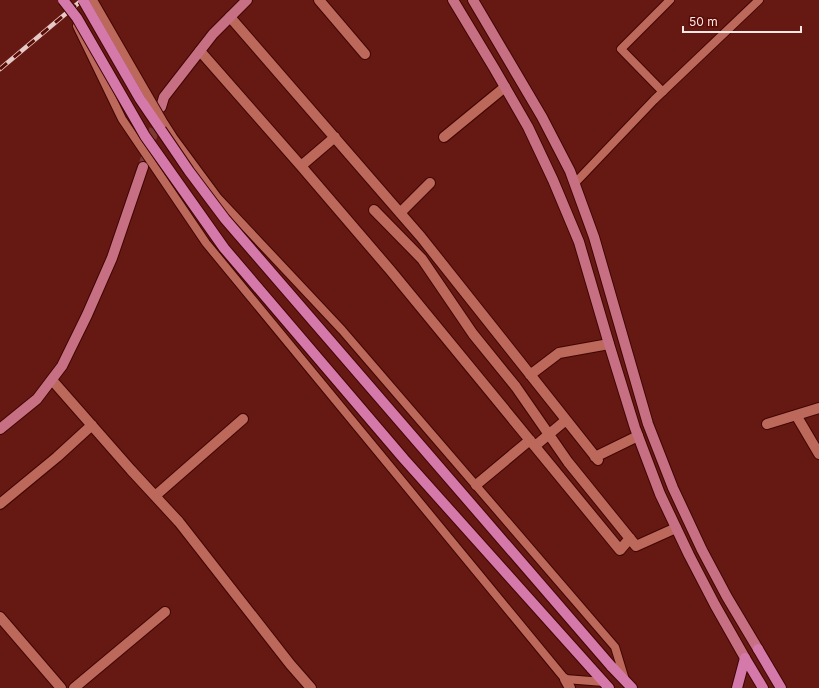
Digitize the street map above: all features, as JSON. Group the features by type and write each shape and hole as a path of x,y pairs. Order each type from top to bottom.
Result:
{"main road":[{"path":"64,0 77,18 145,136 224,248 404,459 606,685"},
{"path":"83,0 140,99 189,171 225,219 611,666 632,688"},
{"path":"758,649 781,688"},
{"path":"736,688 746,658"},
{"path":"746,658 763,688"}],"street":[{"path":"161,107 164,97 213,34 247,0"},
{"path":"319,0 365,54"},
{"path":"453,0 528,127 554,180 579,242 608,344 638,436 660,494 715,605 746,658"},
{"path":"473,0 542,117 570,171 594,237 648,424 670,481 702,550 727,597 758,649"},
{"path":"230,17 426,243 597,459 638,436"},
{"path":"200,51 391,271 620,550 630,538"},
{"path":"444,137 505,87"},
{"path":"301,166 335,138"},
{"path":"0,429 37,399 62,366 109,265 143,167"},
{"path":"400,213 430,183"},
{"path":"374,210 422,259 474,334 516,387 568,462 636,546 676,528"},
{"path":"530,374 559,353 608,344"},
{"path":"52,380 179,522 290,664 311,688"},
{"path":"767,424 819,408"},
{"path":"796,415 819,454"},
{"path":"155,496 243,419"},
{"path":"476,486 533,443 549,434 566,420"},
{"path":"0,504 57,457 92,425"},
{"path":"74,688 165,612"},
{"path":"0,617 61,688"},
{"path":"564,678 570,688"}],"lane":[{"path":"64,0 122,119 206,242 564,678 606,685"},
{"path":"93,0 164,123 218,198 342,330 615,647 625,680"},
{"path":"663,92 621,49 670,0"},
{"path":"575,183 663,92 759,0"}],"tunnel":[{"path":"143,167 158,116"}],"railway":[{"path":"0,69 82,0"}]}
